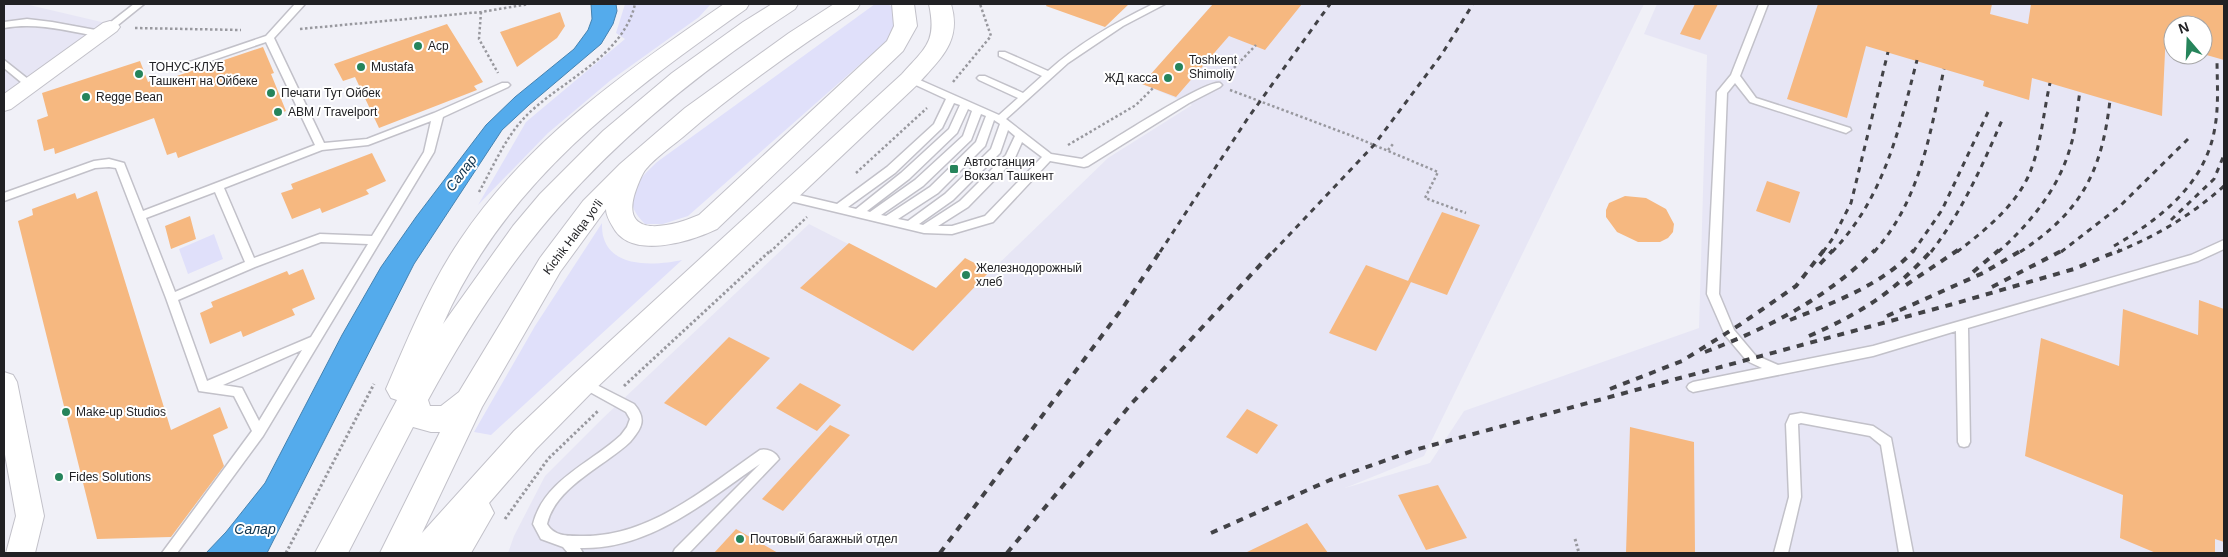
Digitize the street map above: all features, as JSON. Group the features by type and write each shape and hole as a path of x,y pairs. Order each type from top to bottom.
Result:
{"highway":[{"path":"679,47 707,22 721,4"},
{"path":"330,553 443,293 471,245 508,197 571,133 679,47 738,4"},
{"path":"330,553 412,398 486,283 522,233 553,196 616,134 676,82 787,4"},
{"name":"Kichik Halqa yo'li","path":"396,553 470,401 558,253 592,208 641,159 734,84 849,4"},
{"path":"641,159 621,196 621,214 628,229 638,235 666,237 684,234 708,222 895,46 906,30 908,22 903,4"},
{"path":"426,553 525,440 583,383 910,79 935,50 943,36 945,21 940,4"},
{"path":"412,398 417,414 431,420 451,416 470,401"},
{"path":"454,553 525,440"}],"street":[{"path":"4,104 106,31"},
{"path":"4,382 30,516 24,549 20,553"}],"lane":[{"path":"4,25 14,22 106,31 139,4"},
{"path":"181,68 272,35 300,4"},
{"path":"888,220 934,190 981,144 999,119 1065,61 1120,24 1160,4"},
{"path":"1763,4 1735,76 1722,92 1712,294 1729,332 1751,358 1777,370"},
{"path":"272,35 321,147"},
{"path":"1002,54 1049,75"},
{"path":"4,62 30,85"},
{"path":"1735,76 1753,100 1846,130"},
{"path":"982,78 1024,97"},
{"path":"910,79 946,97 999,119 1048,157 1084,163 1217,85"},
{"path":"139,217 321,147 368,142 438,115 505,85"},
{"path":"839,208 891,170 938,126 946,97"},
{"path":"859,212 905,176 953,131 965,104"},
{"path":"872,216 919,183 967,138 978,110"},
{"path":"169,553 259,432 312,341 429,152 438,115"},
{"path":"910,225 949,197 996,151 999,119"},
{"path":"924,228 964,204 1010,157 1020,135"},
{"path":"786,196 924,228 952,230 989,219 1048,157"},
{"path":"4,197 94,165 109,163 120,166 172,298 203,388"},
{"path":"218,187 251,264"},
{"path":"172,298 251,264 320,238 374,240"},
{"path":"1693,387 1873,351 2194,258 2224,244"},
{"path":"1962,325 1964,442"},
{"path":"203,388 312,341"},
{"path":"583,383 630,408 636,415 636,420 624,440 564,486 546,506 541,520 542,529 550,538 566,541 597,542 640,532 661,522 764,454 773,459 680,553"},
{"path":"203,388 238,391 259,432"},
{"path":"1781,553 1795,497 1792,424 1794,419 1802,418 1873,431 1887,442 1906,553"},
{"path":"566,541 576,553"}],"path":[{"path":"106,31 272,35 481,12 529,4"},
{"path":"503,521 548,459 610,399 822,204 946,97 987,44 991,36 980,4"},
{"path":"481,12 479,39 505,85"},
{"path":"1256,46 1217,85 1388,150 1438,172 1425,198 1466,213"},
{"path":"1088,133 1136,105 1153,88"},
{"path":"1388,150 1393,144"},
{"path":"1575,539 1579,553"}],"shaded area":[{"path":"4,4 25,4 110,24 4,102"},
{"path":"625,4 711,4 699,17 611,80 548,133 478,205 526,122 625,39 616,33"},
{"path":"875,4 888,4 892,7 893,29 886,41 688,216 663,224 645,224 637,215 633,206 633,191 642,177 657,162"},
{"path":"1213,4 1644,4 1424,456 1345,488 1430,463 1464,411 1699,328 1707,55 1644,34 1657,4 2224,4 2224,553 508,553 514,536 545,476 603,418 809,224 960,301 1108,158 1192,105 1142,84"},
{"path":"602,223 603,237 609,249 617,256 638,263 661,263 682,260 491,435 474,432 535,326"},
{"path":"214,234 223,259 188,274 179,249"}],"water":[{"name":"Салар","path":"591,4 616,4 617,11 613,24 601,44 502,130 414,264 267,553 206,553 226,532 265,483 342,335 381,267 416,217 486,125 515,97 574,49 588,30 592,19"}],"building":[{"path":"1047,4 1129,4 1105,27 1046,6"},
{"name":"Toshkent Shimoliy","path":"1213,4 1302,4 1265,50 1229,36 1176,97 1142,84"},
{"path":"1695,4 1718,4 1700,40 1680,34"},
{"path":"1818,4 1992,4 1990,14 2028,24 2031,4 2224,4 2224,60 2213,57 2213,15 2163,15 2164,65 2162,116 2032,78 2029,100 1983,86 1984,81 1866,46 1847,118 1787,99"},
{"path":"560,12 565,26 557,38 517,67 500,32"},
{"path":"447,24 483,82 474,86 477,90 379,128 355,77 343,81 334,64"},
{"path":"263,47 274,73 271,74 286,111 276,115 278,120 178,158 176,152 167,155 154,118 55,154 54,148 44,151 37,120 48,116 42,93 140,61 148,82 158,78 159,82"},
{"path":"372,153 386,181 366,190 369,194 322,213 320,208 292,219 281,193 293,189 291,184"},
{"path":"1767,181 1800,192 1790,223 1756,211"},
{"path":"97,191 171,430 220,407 228,428 213,435 224,466 171,537 97,539 18,221 33,215 32,209 75,193 77,199"},
{"path":"1625,196 1646,198 1666,209 1674,224 1673,232 1668,238 1660,242 1638,242 1617,232 1606,217 1606,210 1609,203"},
{"path":"1442,212 1480,225 1447,295 1408,281"},
{"path":"190,216 196,239 171,249 165,226"},
{"path":"849,243 936,288 965,258 990,271 913,351 800,288"},
{"path":"1366,265 1411,282 1376,351 1329,333"},
{"path":"303,269 315,299 292,309 295,315 243,337 241,331 210,344 200,313 213,307 211,302 287,271 289,275"},
{"path":"2199,300 2224,309 2224,542 2215,539 2215,553 2156,553 2120,538 2123,495 2025,456 2041,338 2119,366 2123,309 2198,335"},
{"path":"729,337 770,358 706,426 664,403"},
{"path":"800,383 841,405 817,431 776,408"},
{"path":"1247,409 1278,425 1257,454 1226,437"},
{"path":"830,425 850,435 783,511 762,499"},
{"path":"1630,427 1694,442 1695,553 1626,553"},
{"path":"1438,485 1467,538 1426,550 1398,495"},
{"path":"1307,523 1328,553 1245,553"},
{"name":"Почтовый багажный отдел","path":"736,529 778,553 714,553"}],"railway":[{"path":"1160,252 1248,118 1330,4"},
{"path":"1273,252 1374,145 1442,54 1473,4"},
{"path":"1823,252 1833,238 1851,203 1888,52"},
{"path":"2114,246 2164,212 2191,183 2202,166 2210,147 2215,127 2218,92 2217,58"},
{"path":"1832,252 1850,231 1865,209 1877,186 1896,137 1917,60"},
{"path":"1874,252 1890,232 1913,189 1928,142 1944,69"},
{"path":"1957,252 2006,209 2022,188 2028,177 2039,143 2050,83"},
{"path":"1998,252 2032,218 2051,191 2065,163 2072,141 2080,91"},
{"path":"2020,252 2059,222 2085,188 2101,148 2110,100"},
{"path":"1913,252 1942,210 1988,112"},
{"path":"1931,252 1953,221 1980,170 2003,118"},
{"path":"2061,252 2119,207 2188,139"},
{"path":"2171,220 2214,179 2224,155"},
{"path":"2117,252 2173,224 2199,207 2224,186"},
{"path":"940,553 1124,306 1161,250"},
{"path":"1007,553 1132,403 1274,250"},
{"path":"1610,389 1682,361 1741,324 1796,286 1824,250"},
{"path":"1820,264 1833,250"},
{"path":"1705,352 1752,333 1816,298 1856,268 1875,250"},
{"path":"1790,320 1840,300 1872,283 1914,250"},
{"path":"1809,336 1845,319 1890,290 1932,250"},
{"path":"1906,285 1958,250"},
{"path":"1973,272 1999,250"},
{"path":"1887,316 1983,273 2022,250"},
{"path":"1992,287 2063,250"},
{"path":"1211,533 1330,480 1418,449 1953,304 2074,269 2120,250"}],"place":[{"name":"Аср","path":"418,46"},
{"name":"Mustafa","path":"361,67"},
{"name":"Toshkent Shimoliy","path":"1179,67"},
{"name":"ТОНУС-КЛУБ Ташкент на Ойбеке","path":"139,74"},
{"name":"ЖД касса","path":"1168,78"},
{"name":"Печати Тут Ойбек","path":"271,93"},
{"name":"Regge Bean","path":"86,97"},
{"name":"ABM / Travelport","path":"278,112"},
{"name":"Автостанция Вокзал Ташкент","path":"954,169"},
{"name":"Железнодорожный хлеб","path":"966,275"},
{"name":"Make-up Studios","path":"66,412"},
{"name":"Fides Solutions","path":"59,477"},
{"name":"Почтовый багажный отдел","path":"740,539"}]}
